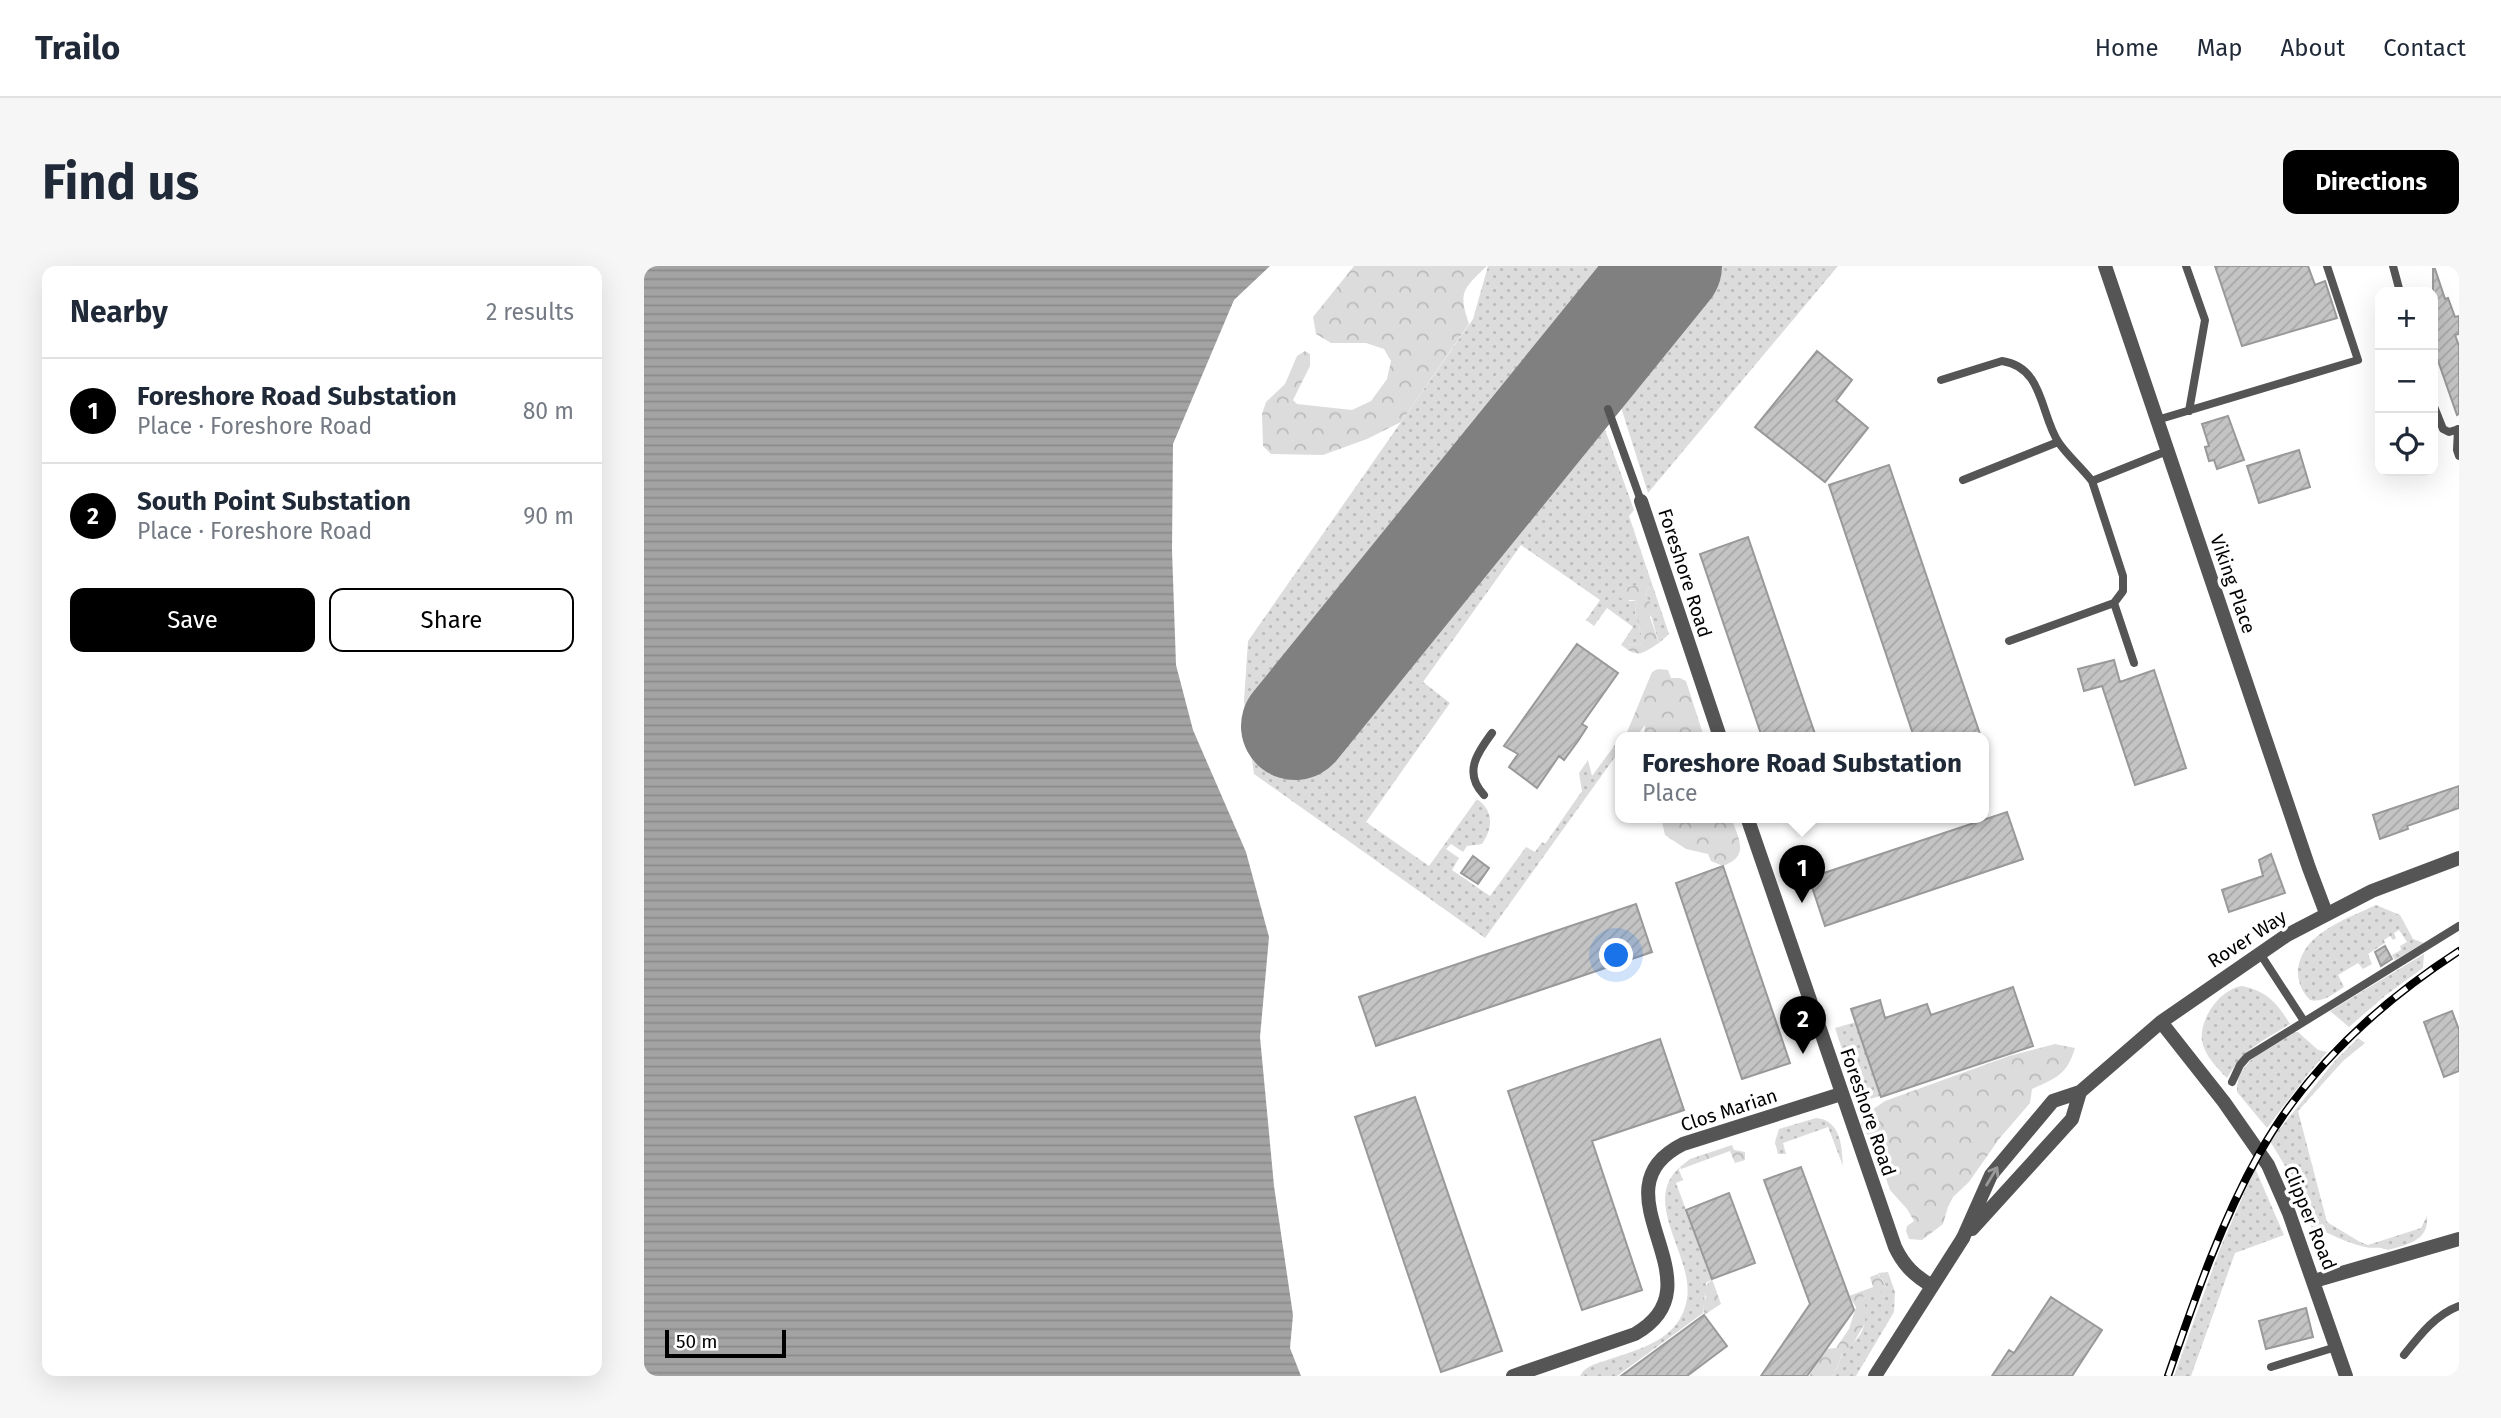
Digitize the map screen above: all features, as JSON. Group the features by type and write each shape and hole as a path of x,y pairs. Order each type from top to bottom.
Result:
{"street":[{"name":"Viking Place","path":"2105,266 2326,913"},
{"name":"Foreshore Road","path":"1641,501 1718,732"},
{"name":"Foreshore Road","path":"1749,823 1895,1247 1911,1271 1933,1286"},
{"name":"Rover Way","path":"2080,1092 2161,1022 2259,952 2326,913 2372,891 2459,858"},
{"name":"Clipper Road","path":"2161,1022 2224,1102 2268,1165 2290,1213 2346,1376"},
{"path":"1963,1238 2072,1119 2080,1092"},
{"path":"1875,1376 1963,1238 1991,1175 2053,1101 2080,1092"},
{"name":"Clos Marian","path":"1513,1376 1635,1334 1660,1315 1668,1295 1668,1276 1649,1214 1647,1193 1652,1173 1664,1156 1683,1144 1842,1094"},
{"path":"2314,1281 2459,1239"}],"lane":[{"path":"2186,266 2205,320 2189,411"},
{"path":"2157,420 2358,360 2327,266"},
{"path":"2393,266 2399,287"},
{"path":"1941,380 2002,362 2012,363 2028,372 2058,442 2092,481 2123,576 2123,591 2114,603 2009,641"},
{"path":"1608,409 1641,501"},
{"path":"2437,413 2443,429 2449,432 2459,429 2459,456"},
{"path":"1963,480 2058,442"},
{"path":"2092,481 2167,451"},
{"path":"2114,603 2134,663"},
{"path":"1484,794 1473,779 1474,759 1492,733"},
{"path":"2232,1082 2247,1057 2459,926"},
{"path":"2259,952 2304,1021"},
{"path":"2404,1355 2425,1329 2446,1311 2459,1306"},
{"path":"2271,1367 2336,1347"}],"green space":[{"path":"1354,266 1487,266 1465,292 1464,305 1469,324 1401,422 1367,439 1323,455 1271,454 1263,446 1262,414 1266,402 1285,384 1297,356 1305,351 1310,354 1310,366 1293,400 1297,404 1352,410 1371,401 1387,379 1391,361 1384,349 1366,343 1331,343 1316,334 1313,317"},
{"path":"1488,266 1838,266 1648,493 1620,404 1603,424 1634,510 1629,516 1669,634 1659,643 1645,595 1650,586 1628,601 1637,601 1635,612 1643,641 1640,645 1626,644 1624,647 1621,645 1633,627 1607,608 1594,626 1586,620 1600,600 1521,545 1423,682 1450,703 1366,822 1429,866 1477,799 1483,804 1490,820 1482,844 1467,846 1463,852 1451,844 1446,849 1459,858 1452,870 1490,896 1526,847 1535,852 1542,842 1545,844 1582,791 1579,773 1588,760 1592,776 1615,745 1615,757 1485,938 1254,774 1244,701 1248,641 1473,319"},
{"path":"1649,581 1650,586 1645,595 1651,605 1650,617 1659,643 1642,653 1634,653 1624,647 1625,644 1640,645 1643,641 1635,612 1637,601 1620,598 1614,592"},
{"path":"1658,669 1668,670 1671,678 1686,681 1702,732 1644,732 1645,725 1640,732 1627,732 1652,672"},
{"path":"1662,823 1733,823 1740,852 1732,862 1723,866 1711,861 1708,854 1686,849 1665,835"},
{"path":"2376,905 2400,915 2413,939 2424,943 2395,960 2392,955 2401,950 2400,946 2407,942 2399,930 2394,933 2396,938 2393,940 2390,936 2384,940 2385,943 2368,954 2372,964 2363,969 2358,963 2338,975 2344,987 2324,999 2310,1000 2301,986 2298,973 2308,945 2328,928"},
{"path":"2424,954 2423,968 2349,1027 2330,1011"},
{"path":"2242,986 2258,991 2270,999 2290,1024 2247,1053 2227,1078 2206,1052 2202,1032 2208,1015 2219,999 2234,988"},
{"path":"1856,1022 1880,1096 1867,1100 1871,1110 1865,1117 1835,1028"},
{"path":"2295,1032 2318,1050 2327,1052 2267,1128 2237,1092 2238,1081 2242,1071 2257,1055"},
{"path":"2358,1038 2365,1043 2343,1061 2298,1111 2327,1222 2368,1245 2421,1228 2427,1216 2425,1231 2421,1236 2410,1243 2388,1250 2368,1248 2321,1230 2314,1234 2294,1181 2270,1141 2334,1062"},
{"path":"2055,1044 2075,1048 2064,1070 2032,1089 2030,1103 1999,1139 1969,1182 1953,1197 1943,1224 1922,1240 1909,1239 1907,1226 1914,1221 1890,1190 1875,1146 1861,1125 1866,1114 1885,1101 2009,1056"},
{"path":"1816,1118 1831,1124 1835,1129 1841,1143 1843,1166 1828,1127 1783,1143 1786,1154 1778,1154 1775,1142 1779,1129"},
{"path":"1732,1145 1734,1150 1745,1152 1745,1160 1735,1163 1730,1151 1681,1169 1680,1167 1690,1159"},
{"path":"1680,1167 1683,1180 1676,1183 1712,1279 1706,1283 1703,1313 1617,1376 1580,1376 1592,1365 1657,1341 1676,1324 1683,1313 1687,1299 1687,1282 1666,1213 1665,1196 1669,1181"},
{"path":"2255,1168 2284,1235 2235,1253 2191,1376 2174,1376 2220,1249"},
{"path":"1888,1272 1895,1292 1894,1312 1856,1376 1832,1376 1843,1353 1862,1331 1865,1320 1863,1294 1883,1291 1886,1286 1878,1273"},
{"path":"1878,1274 1886,1286 1884,1291 1863,1294 1865,1323 1854,1342 1842,1354 1835,1373 1832,1376 1809,1376 1826,1349 1836,1348 1849,1329 1856,1307 1849,1296 1873,1287 1870,1277"},
{"path":"1712,1279 1721,1304 1704,1315 1703,1301 1706,1298 1703,1289"}],"shaded area":[{"path":"644,266 1270,266 1234,300 1173,444 1172,550 1176,665 1193,730 1246,852 1269,937 1260,1037 1274,1186 1293,1315 1290,1348 1301,1376 644,1376"}],"building":[{"path":"2215,266 2308,266 2315,285 2325,281 2337,318 2242,346"},
{"path":"2435,269 2445,299 2448,298 2455,317 2459,316 2459,334 2455,335 2459,346 2457,415 2438,361 2438,287 2433,287"},
{"path":"1817,351 1852,380 1836,401 1868,428 1825,482 1755,427"},
{"path":"2228,416 2244,460 2217,469 2214,460 2209,461 2205,447 2209,446 2202,424"},
{"path":"2299,450 2310,487 2259,503 2247,466"},
{"path":"1889,465 1979,732 1912,732 1829,485"},
{"path":"1748,537 1814,732 1760,732 1700,554"},
{"path":"1577,644 1618,673 1582,724 1587,727 1578,741 1564,760 1559,756 1537,788 1509,767 1518,754 1504,746"},
{"path":"2114,660 2120,682 2154,670 2186,768 2135,785 2102,686 2084,691 2078,669"},
{"path":"2459,786 2459,808 2407,826 2408,829 2380,839 2373,815"},
{"path":"2007,812 2023,859 1825,926 1809,878 1974,823 1989,823 1989,818"},
{"path":"2271,854 2285,893 2229,912 2222,890 2263,876 2259,860"},
{"path":"1473,856 1489,868 1478,884 1461,873"},
{"path":"1723,866 1790,1063 1742,1079 1676,883"},
{"path":"1636,904 1652,952 1376,1046 1359,997"},
{"path":"2385,946 2392,959 2381,966 2375,952"},
{"path":"2013,987 2033,1046 1881,1097 1851,1009 1880,1000 1885,1018 1927,1004 1931,1015"},
{"path":"2452,1011 2459,1030 2459,1071 2444,1077 2424,1022"},
{"path":"1660,1039 1684,1110 1592,1141 1642,1290 1582,1310 1508,1091"},
{"path":"1415,1097 1502,1351 1441,1372 1355,1117"},
{"path":"1801,1167 1854,1310 1807,1376 1761,1376 1810,1304 1764,1180"},
{"path":"1729,1193 1755,1263 1712,1279 1686,1210"},
{"path":"2051,1297 2102,1330 2072,1376 1992,1376 2009,1350 2014,1353"},
{"path":"2306,1308 2313,1337 2266,1349 2259,1321"},
{"path":"1704,1315 1727,1346 1687,1376 1621,1376"}],"runway":[{"path":"1295,726 1668,266"}],"railway":[{"path":"2168,1376 2220,1235 2245,1181 2278,1123 2322,1067 2373,1016 2429,971 2459,951"}],"place":[{"name":"Foreshore Road Substation","path":"1802,903"},
{"name":"South Point Substation","path":"1803,1054"}]}
